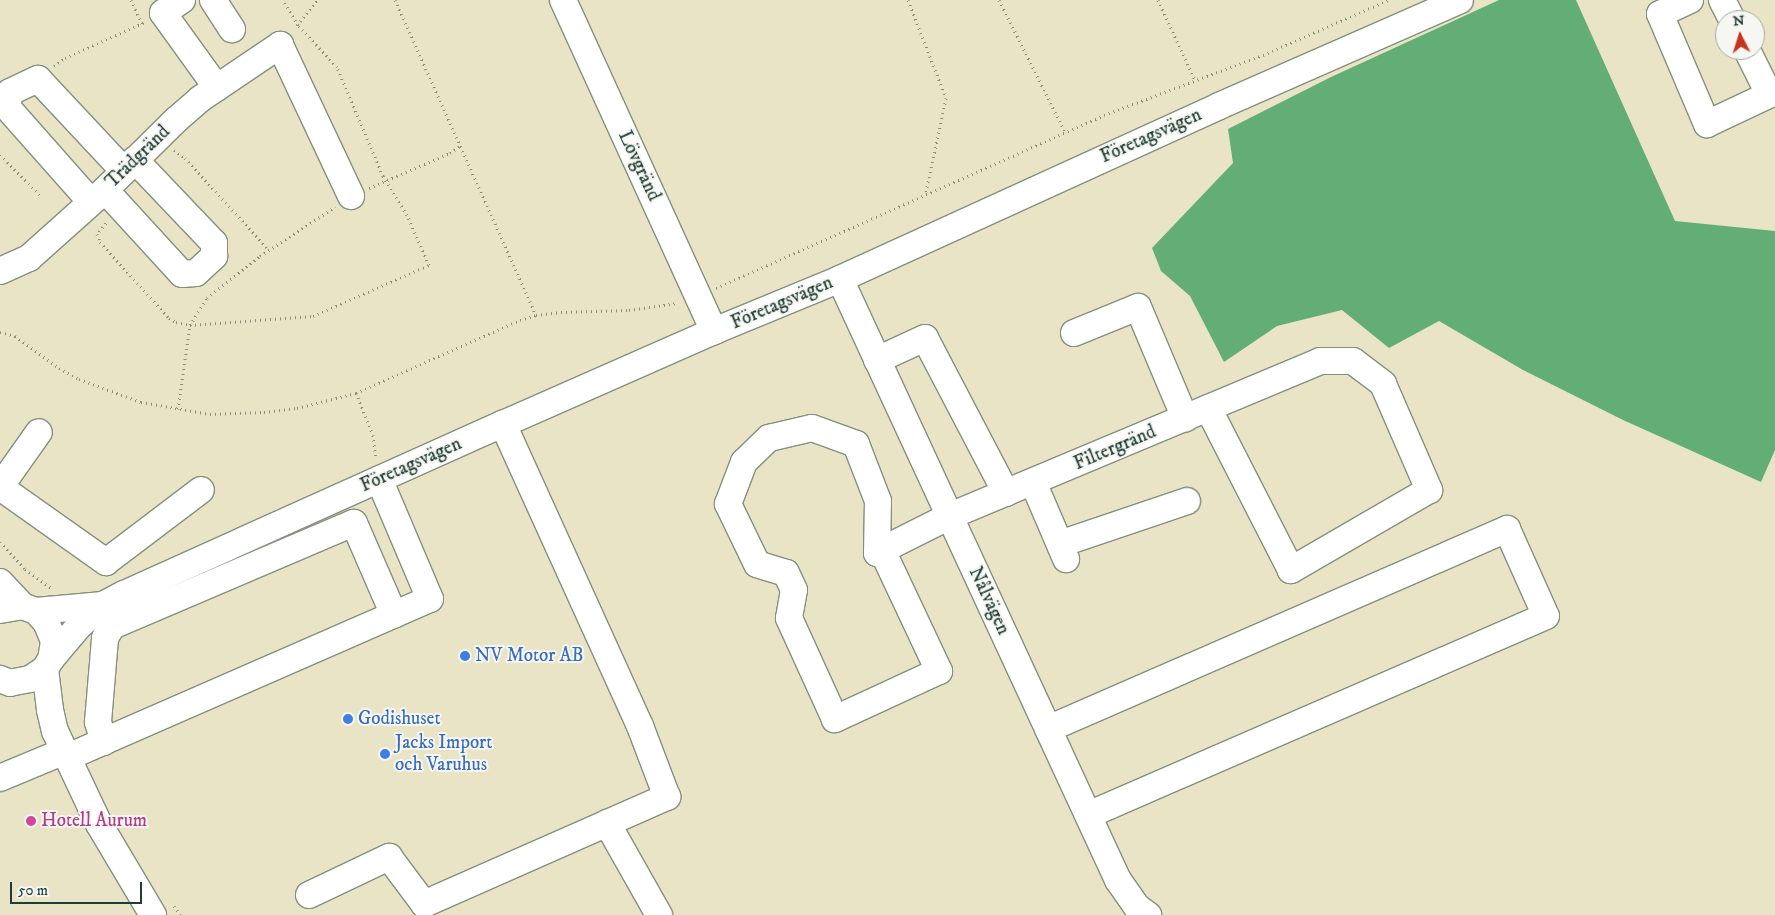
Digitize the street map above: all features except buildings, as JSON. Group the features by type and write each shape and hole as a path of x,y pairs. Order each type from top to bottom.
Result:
{"street":[{"path":"214,0 232,29"},
{"name":"Lövgränd","path":"563,0 714,331"},
{"name":"Företagsvägen","path":"48,664 79,626 103,605 379,479 714,331 840,279 1219,106 1460,0"},
{"path":"1690,0 1660,14 1707,124 1772,93 1753,60"},
{"path":"162,12 217,88"},
{"path":"280,45 351,196"},
{"name":"Trädgränd","path":"0,271 29,258 106,200 130,166 176,120 217,88 280,45"},
{"path":"38,80 214,243 214,256 196,273 182,274 7,107 10,92 38,80"},
{"name":"Nålvägen","path":"840,279 1118,880 1137,907 1148,915"},
{"path":"1074,333 1138,306 1197,413"},
{"path":"877,360 925,338 1006,493"},
{"name":"Filtergränd","path":"882,550 950,516 1320,361 1353,361 1383,384 1429,490 1291,570 1197,413"},
{"path":"309,895 389,857 424,904 667,797 640,726 503,424"},
{"path":"812,428 856,444 878,500 877,553 882,550 939,671 835,719 789,618 794,590 786,572 757,564 728,504 744,462 769,438 812,428"},
{"path":"39,432 0,487 106,562 201,490"},
{"path":"0,778 63,746 104,742 430,599 379,479"},
{"path":"1033,482 1063,552 1187,501"},
{"path":"104,742 98,722 105,638 112,626 354,523 394,615"},
{"path":"1048,729 1507,529 1546,616 1088,815"},
{"path":"0,582 20,609 46,622 54,641 48,664 50,710 63,746 99,824 153,915"},
{"name":"Företagsvägen","path":"20,609 103,605"},
{"path":"5,681 30,679 48,664"},
{"path":"5,681 27,698 63,746"},
{"path":"607,823 659,915"}],"path":[{"path":"131,0 162,12"},
{"path":"106,200 97,234 100,242 169,318 176,322 190,325 313,316 429,265 407,215 387,180 337,67 298,25 282,0"},
{"path":"280,45 317,0"},
{"path":"395,0 536,315"},
{"path":"908,0 946,98 926,193"},
{"path":"1005,0 1000,1 1065,132"},
{"path":"1158,0 1195,80"},
{"path":"38,80 65,58 162,12"},
{"path":"158,137 185,158 269,250"},
{"path":"178,409 190,325 207,298 269,250 351,196 450,153 460,146"},
{"path":"0,155 42,197"}],"green space":[{"path":"1499,0 1576,0 1675,221 1775,231 1775,450 1761,482 1623,420 1523,370 1439,321 1389,348 1342,310 1277,326 1224,362 1190,296 1161,271 1152,248 1233,163 1228,129 1331,77"}],"place":[{"name":"NV Motor AB","path":"465,656"},
{"name":"Godishuset","path":"348,719"},
{"name":"Jacks Import och Varuhus","path":"385,754"},
{"name":"Hotell Aurum","path":"31,821"}]}
